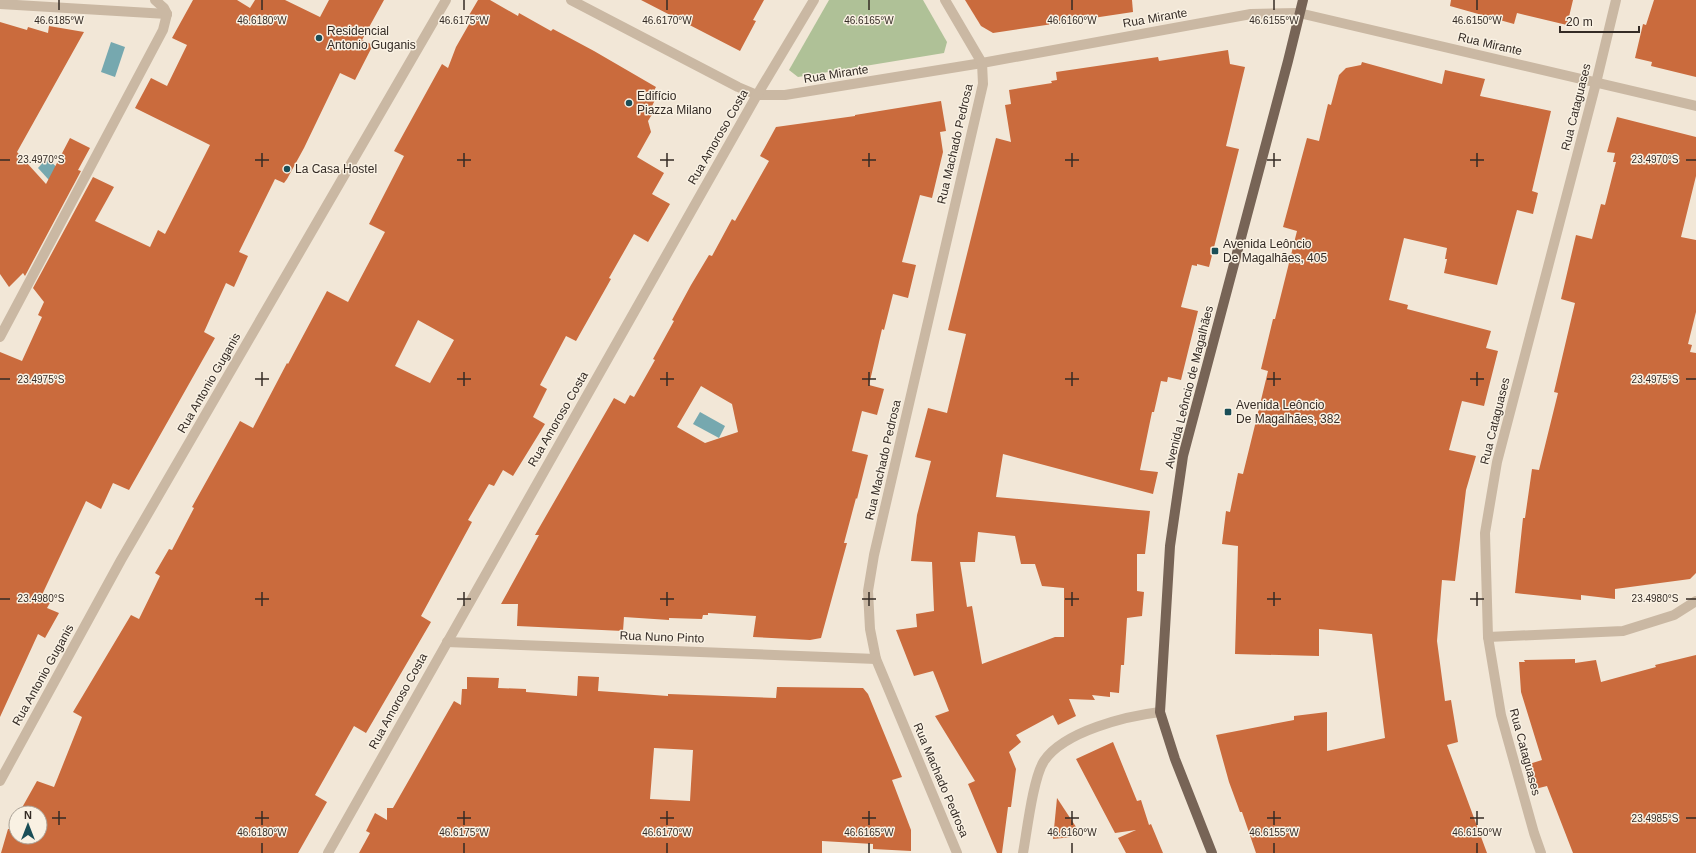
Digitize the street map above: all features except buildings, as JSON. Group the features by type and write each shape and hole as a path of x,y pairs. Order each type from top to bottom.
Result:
{"main road":[{"name":"Avenida Leôncio de Magalhães","path":"1212,853 1175,760 1160,712 1170,546 1183,456 1303,0"}],"street":[{"path":"0,337 166,25 167,14 164,8 155,0"},
{"name":"Rua Antonio Guganis","path":"0,781 121,560 446,0"},
{"path":"571,0 738,87 757,95"},
{"name":"Rua Amoroso Costa","path":"328,853 757,95 814,0"},
{"path":"945,0 982,63"},
{"name":"Rua Cataguases","path":"1541,853 1501,715 1488,637 1485,533 1497,462 1616,0"},
{"path":"0,4 167,14"},
{"name":"Rua Mirante","path":"757,95 786,95 982,63 1251,14 1299,13 1696,106"},
{"name":"Rua Machado Pedrosa","path":"957,853 876,658 870,629 868,591 874,555 983,84 982,63"},
{"path":"1488,637 1623,631 1674,615 1696,601"},
{"name":"Rua Nuno Pinto","path":"447,642 876,658"},
{"path":"1023,853 1036,780 1044,761 1059,747 1082,732 1136,715 1160,712"}],"green space":[{"path":"829,0 923,0 947,42 944,53 798,77 789,70"}],"water":[{"path":"111,42 125,47 115,77 101,72"},
{"path":"47,158 68,178 59,191 38,168"},
{"path":"700,412 725,426 719,438 693,424"}],"place":[{"name":"Residencial Antonio Guganis","path":"319,38"},
{"name":"Edifício Piazza Milano","path":"629,103"},
{"name":"La Casa Hostel","path":"287,169"},
{"name":"Avenida Leôncio De Magalhães, 405","path":"1215,251"},
{"name":"Avenida Leôncio De Magalhães, 382","path":"1228,412"}]}
